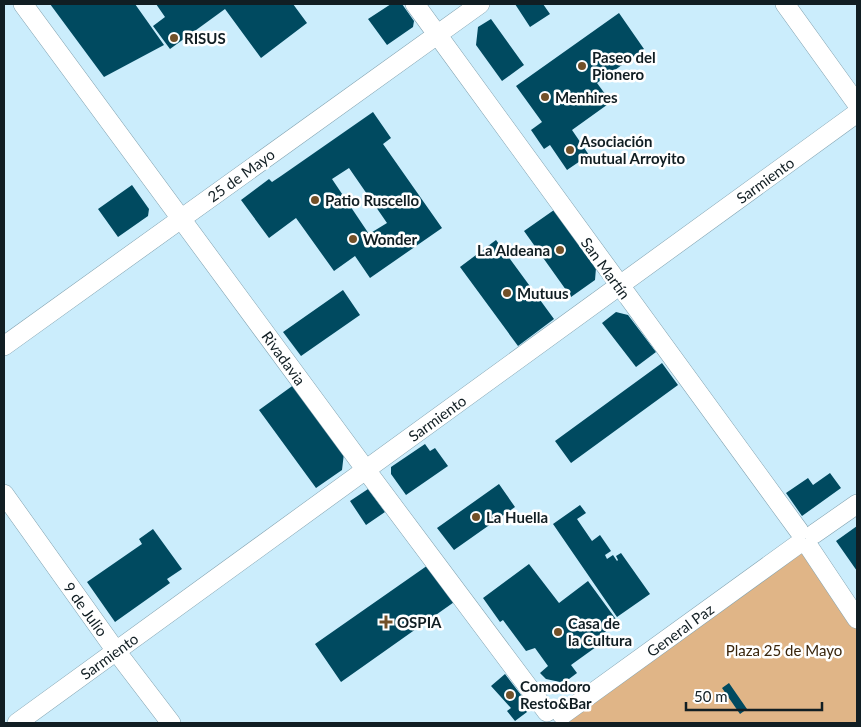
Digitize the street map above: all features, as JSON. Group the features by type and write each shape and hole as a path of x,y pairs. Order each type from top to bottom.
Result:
{"street":[{"name":"Rivadavia","path":"23,4 366,470 554,718"},
{"name":"San Martín","path":"414,4 805,539 857,619"},
{"name":"25 de Mayo","path":"4,346 480,4"},
{"path":"785,4 857,104"},
{"name":"Sarmiento","path":"17,723 857,113"},
{"name":"9 de Julio","path":"4,494 116,651 171,723"},
{"name":"General Paz","path":"554,718 857,504"}],"green space":[{"name":"Plaza 25 de Mayo","path":"797,550 806,553 857,626 857,723 567,723 567,717"}],"building":[{"path":"50,4 135,4 164,45 104,77"},
{"path":"156,4 293,4 307,23 261,58 225,9 170,49 153,26 165,17"},
{"path":"391,4 402,4 414,21 413,27 387,45 368,19"},
{"path":"515,4 543,4 550,14 530,27"},
{"name":"Paseo del Pionero","path":"619,13 644,49 597,83 611,102 572,130 589,155 567,170 550,145 544,149 531,130 542,122 516,86"},
{"path":"491,19 524,65 502,81 476,45 478,27"},
{"name":"Patio Ruscello","path":"373,112 391,138 383,144 442,228 370,278 355,256 334,271 296,218 269,238 241,200 269,179 272,182","holes":["349,168 387,223 369,234 332,179"]},
{"path":"132,185 149,209 148,216 118,237 98,209"},
{"name":"La Aldeana","path":"554,210 596,268 595,280 571,297 524,231"},
{"name":"Mutuus","path":"496,240 554,319 518,346 460,267"},
{"path":"343,290 360,315 301,356 283,332"},
{"path":"616,312 628,315 656,352 636,367 602,323"},
{"path":"662,363 678,385 571,463 555,441"},
{"path":"295,384 344,453 342,470 316,488 259,410"},
{"path":"425,444 430,451 435,448 448,466 406,495 391,474 391,467"},
{"path":"830,473 841,488 802,516 786,493 808,478 813,485"},
{"name":"La Huella","path":"499,484 515,507 454,550 437,528"},
{"path":"368,489 385,512 366,525 350,501"},
{"path":"580,505 586,513 577,519 592,541 600,535 611,551 605,555 607,559 613,555 617,561 616,556 621,553 650,594 617,617 553,524"},
{"path":"857,526 857,571 836,541"},
{"path":"153,529 182,569 167,579 170,583 115,622 87,582 142,544 139,539"},
{"name":"OSPIA","path":"431,563 457,600 341,682 315,644"},
{"name":"Casa de la Cultura","path":"529,564 559,603 588,581 618,622 592,642 596,647 571,665 577,673 569,679 560,682 546,679 540,673 548,666 535,648 526,651 503,620 500,622 483,598"},
{"name":"Comodoro Resto&Bar","path":"505,674 528,704 527,712 515,721 507,711 511,708 491,686"},
{"path":"729,683 747,709 740,714 722,688"}],"place":[{"name":"RISUS","path":"174,38"},
{"name":"Paseo del Pionero","path":"582,66"},
{"name":"Menhires","path":"545,97"},
{"name":"Asociación mutual Arroyito","path":"570,150"},
{"name":"Patio Ruscello","path":"315,200"},
{"name":"Wonder","path":"353,239"},
{"name":"La Aldeana","path":"560,250"},
{"name":"Mutuus","path":"507,293"},
{"name":"La Huella","path":"476,517"},
{"name":"OSPIA","path":"386,622"},
{"name":"Casa de la Cultura","path":"558,632"},
{"name":"Comodoro Resto&Bar","path":"510,695"}]}
